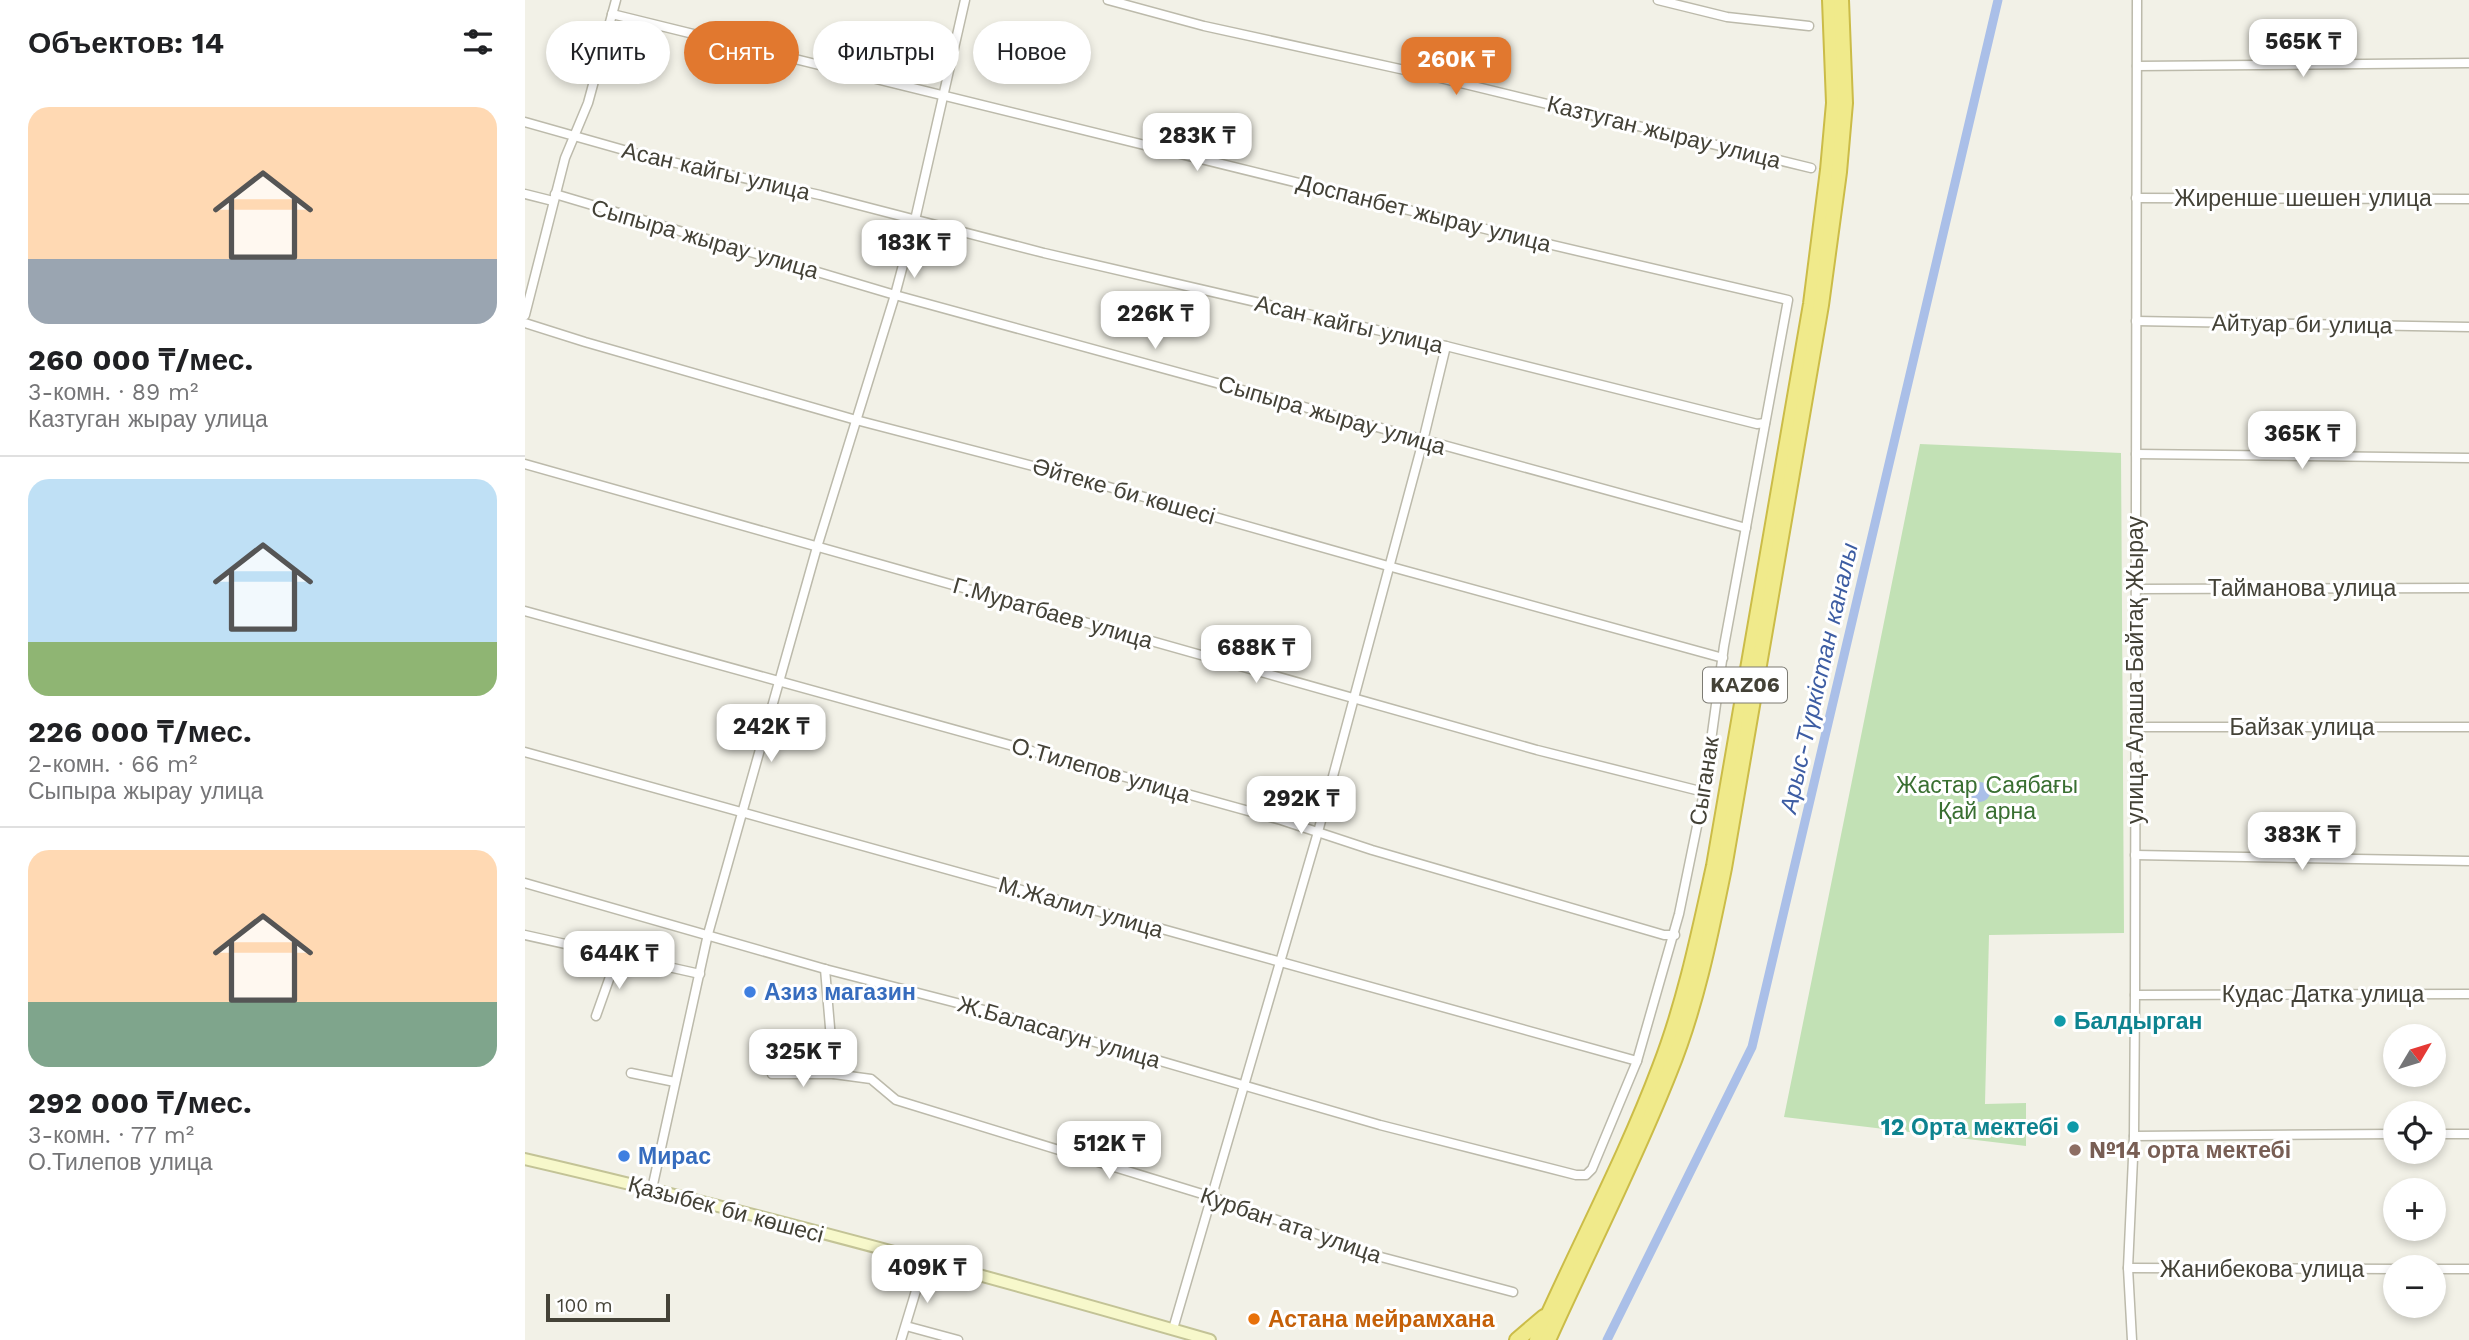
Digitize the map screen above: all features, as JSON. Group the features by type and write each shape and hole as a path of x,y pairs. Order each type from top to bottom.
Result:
{"highway":[{"name":"KАZ06","path":"1537,1340 1660,1068 1682,1004 1696,951 1716,852 1811,304 1834,103 1831,0"},
{"name":"KАZ06","path":"1548,1340 1670,1072 1706,954 1727,854 1821,305 1839,172 1845,103 1841,0"},
{"path":"1517,1340 1548,1314"}],"main road":[{"name":"Қазыбек би көшесі","path":"525,1159 652,1189 925,1261 1173,1329 1186,1337 1210,1340"}],"street":[{"path":"525,315 565,158 588,103 616,0"},
{"path":"652,1189 708,934 817,547 895,295 915,220 965,0"},
{"name":"Казтуган жырау улица","path":"1108,0 1204,26 1432,76 1811,168"},
{"path":"1658,0 1727,17 1809,26"},
{"name":"улица Алаша Байтақ Жырау","path":"2132,1340 2128,1268 2134,1136 2137,0"},
{"name":"Доспанбет жырау улица","path":"612,14 1521,238 1788,300"},
{"path":"2137,66 2469,63"},
{"name":"Асан кайгы улица","path":"525,122 645,156 820,195 1085,263 1446,346 1745,421 1765,423"},
{"name":"Сыпыра жырау улица","path":"525,194 554,198 895,295 1746,528"},
{"name":"Жиренше шешен улица","path":"2136,198 2469,199"},
{"name":"Сыганак","path":"1592,1169 1636,1062 1675,935 1704,792 1723,658 1788,300"},
{"name":"Айтуар би улица","path":"2136,321 2469,327"},
{"name":"Әйтеке би көшесі","path":"525,323 856,420 1069,475 1723,658"},
{"path":"1173,1329 1318,832 1446,346"},
{"path":"2136,454 2469,458"},
{"name":"Г.Муратбаев улица","path":"525,464 1537,750 1704,792"},
{"name":"Тайманова улица","path":"2136,589 2469,588"},
{"name":"О.Тилепов улица","path":"525,611 1255,813 1584,912 1664,935 1675,935"},
{"name":"Байзак улица","path":"2135,727 2469,727"},
{"name":"М.Жалил улица","path":"525,752 1636,1062"},
{"path":"2135,855 2469,861"},
{"name":"Ж.Баласагун улица","path":"525,883 1518,1162 1576,1175 1586,1175 1592,1169"},
{"path":"525,935 699,974"},
{"path":"596,1016 617,957"},
{"path":"825,969 834,1074"},
{"name":"Кудас Датка улица","path":"2135,995 2469,994"},
{"path":"631,1073 675,1082"},
{"name":"Курбан ата улица","path":"772,1074 834,1074 871,1079 896,1100 1212,1197 1381,1257 1513,1293"},
{"path":"2446,1134 2469,1133"},
{"path":"2134,1136 2383,1134"},
{"path":"901,1340 925,1261"},
{"name":"Жанибекова улица","path":"2128,1268 2383,1269"},
{"path":"2446,1269 2469,1269"},
{"path":"905,1326 958,1340"}],"green space":[{"name":"Жастар Саябағы Қай арна","path":"1920,444 2121,453 2124,933 1989,935 1985,1104 2026,1103 2026,1146 1784,1117"}],"water":[{"path":"1980,782 1987,785 1990,792 1987,799 1980,802 1973,799 1970,792 1973,785"}],"waterway":[{"name":"Арыс-Түркістан каналы","path":"1607,1340 1752,1047 1998,0"}],"place":[{"name":"Азиз магазин","path":"750,992"},
{"name":"Балдырган","path":"2060,1021"},
{"name":"12 Орта мектебі","path":"2073,1127"},
{"name":"№14 орта мектебі","path":"2075,1150"},
{"name":"Мирас","path":"624,1156"},
{"name":"Астана мейрамхана","path":"1254,1319"}]}
